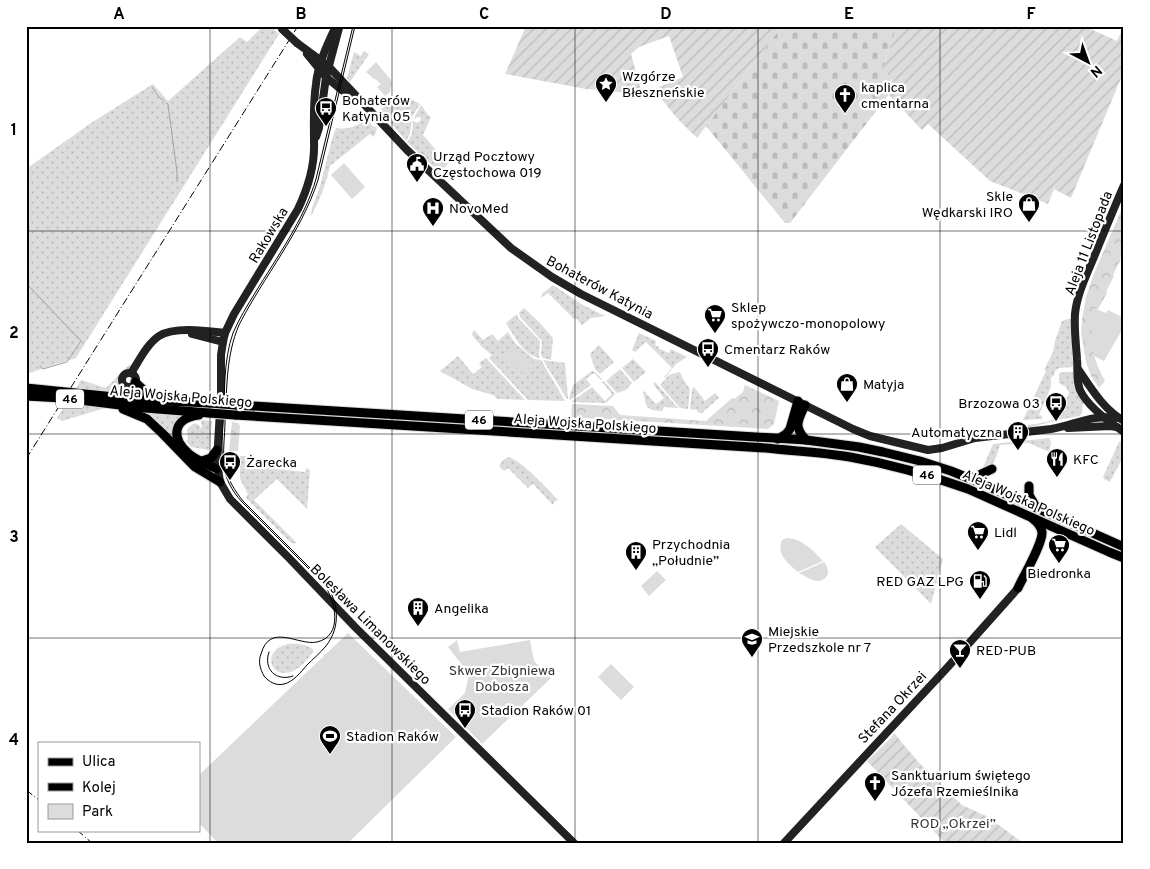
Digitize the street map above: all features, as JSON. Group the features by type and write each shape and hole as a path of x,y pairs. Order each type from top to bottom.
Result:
{"main road":[{"path":"133,378 147,393 168,401"},
{"name":"Aleja Wojska Polskiego","path":"26,388 168,401 209,408 235,415 766,448 847,456 885,464 968,489 1121,557"},
{"name":"Aleja Wojska Polskiego","path":"26,396 63,398 114,405 209,408 236,405 778,438 858,447 920,461 969,478 1123,546"},
{"path":"778,438 786,434 790,429 802,403"},
{"path":"802,403 797,423 799,432 806,440"},
{"path":"114,405 147,419 191,464 220,482"},
{"path":"209,408 184,418 176,432 178,440 189,454 218,469"},
{"path":"202,461 211,458 217,450"},
{"path":"203,473 218,469"},
{"path":"969,478 992,469"},
{"path":"1029,486 1029,495 1036,507"},
{"path":"1018,588 1042,537 1040,527 1031,517"}],"street":[{"name":"Rakowska","path":"220,482 217,450 221,394 221,355 225,333 234,314 300,205 306,191 311,174 314,144 316,84 320,65 329,41 338,26"},
{"name":"Rakowska","path":"314,144 319,128 326,77 338,26"},
{"name":"Bohaterów Katynia","path":"281,28 320,65 328,68 407,150 511,248 532,265 581,294 870,436 928,450 942,448 975,438 1027,433 1061,427"},
{"path":"306,50 322,49 329,41"},
{"name":"Bohaterów Katynia","path":"297,43 320,65 326,77 368,110"},
{"path":"322,103 328,92 338,88"},
{"name":"Aleja 11 Listopada","path":"1120,430 1090,403 1080,390 1077,379 1078,369 1074,330 1075,312 1079,295 1124,186"},
{"path":"133,378 149,346 159,336 169,331 225,333"},
{"path":"180,331 223,342"},
{"name":"Aleja 11 Listopada","path":"1078,369 1104,405 1121,419"},
{"path":"1085,419 1090,412 1090,403"},
{"path":"1097,426 1106,412 1104,405"},
{"path":"1061,427 1085,419 1104,417 1121,419"},
{"path":"1061,427 1097,426 1120,430"},
{"name":"Bolesława Limanowskiego","path":"220,482 230,499 356,628 574,843"},
{"name":"Stefana Okrzei","path":"784,843 1018,588"}],"green space":[{"path":"263,26 271,26 279,34 76,358 26,374 26,169 91,123 153,84 168,101 240,37 247,42"},
{"path":"526,26 782,26 697,138 674,115 655,89 683,77 669,36 639,47 631,54 642,94 586,89 505,74"},
{"path":"782,26 897,26 883,69 896,85 790,223 785,223 706,126"},
{"path":"897,26 1084,26 1117,41 1124,26 1124,71 1071,198 1054,189 1048,204 990,181 928,124 922,130 889,95 896,85 883,69"},
{"path":"364,51 369,54 350,82 347,78 354,52 361,56"},
{"path":"376,62 391,80 390,92 385,96 377,87 381,84 366,72"},
{"path":"411,99 420,104 412,117 410,134 406,141 380,110 390,103"},
{"path":"421,105 431,117 423,135 444,159 447,156 452,160 442,170 438,171 407,142 412,134 413,121 417,123 421,120 420,117 414,118"},
{"path":"368,119 373,127 375,126 377,129 375,135 373,137 370,134 330,166 327,179 311,216 336,128 351,127 364,120 366,122"},
{"path":"344,163 365,187 352,199 331,175"},
{"path":"1124,204 1124,251 1107,293 1098,309 1095,308 1093,319 1092,346 1096,362 1105,381 1099,388 1091,376 1086,362 1081,332 1082,319 1086,297 1093,276"},
{"path":"553,285 583,305 605,316 591,318 581,326 576,318 574,319 548,293 541,298 542,294"},
{"path":"524,308 553,338 551,360 543,358 541,355 542,341 520,317 519,313"},
{"path":"1094,308 1106,313 1108,310 1124,318 1123,330 1104,361 1094,356 1092,332"},
{"path":"517,314 518,318 540,341 540,358 529,354 524,349 506,323"},
{"path":"1071,319 1073,367 1059,368 1055,371 1054,376 1051,377 1051,387 1039,415 1042,416 1042,419 1023,420 1046,371 1044,370 1053,352 1062,321"},
{"path":"474,330 483,340 492,334 498,341 508,332 515,343 534,359 541,360 565,401 528,400 489,358 492,355 472,335"},
{"path":"639,333 656,341 655,345 658,348 669,353 671,349 687,357 676,364 665,378 672,368 646,342 635,352 632,350"},
{"path":"513,345 533,363 524,374 504,356"},
{"path":"599,345 614,362 600,374 595,369 590,354"},
{"path":"458,356 473,374 482,367 479,363 486,358 525,400 498,399 493,395 472,389 440,371"},
{"path":"633,359 646,372 634,382 622,368"},
{"path":"543,360 565,363 567,399"},
{"path":"130,364 130,369 120,376 121,384 126,389 136,386 144,395 75,390 81,380 106,388"},
{"path":"620,369 632,383 626,390 617,393 606,381"},
{"path":"592,371 602,379 594,373 586,379 591,385 570,400 573,385"},
{"path":"680,372 690,389 688,409 680,408 660,385 669,375"},
{"path":"1073,372 1083,402 1082,413 1080,416 1028,428 1027,425 1051,420 1059,414 1069,393 1066,387 1059,383 1059,373"},
{"path":"604,381 615,394 606,403 571,402 592,387 605,401 612,394 602,382"},
{"path":"655,382 678,408 664,407 662,411 652,410 648,407 645,402 644,391 656,404 664,398 653,384"},
{"path":"745,385 779,401 774,424 768,429 571,417 572,404 613,406 620,415 706,421 732,398 734,399 743,392"},
{"path":"694,387 705,401 715,393 719,398 702,413 690,409 692,389"},
{"path":"67,402 105,408 62,421 57,418"},
{"path":"135,409 188,413 173,441"},
{"path":"202,420 212,421 209,450 191,447 186,441 188,439 187,430 190,426 195,423 201,428"},
{"path":"232,422 238,423 240,426 238,451 229,451"},
{"path":"1050,438 1049,452 1029,443 1000,445 994,461 990,466 982,470 993,444"},
{"path":"1121,441 1124,441 1124,455 1110,482 1103,477"},
{"path":"240,456 253,456 257,460 246,460 245,468 305,472 306,468 310,470 307,509 277,479 254,500 296,542 295,544 290,542 247,499 248,494 240,479"},
{"path":"509,457 528,470 558,500 553,505 533,484 528,488 508,468 504,471 499,466 503,460"},
{"path":"901,524 943,559 931,604 875,547"},
{"path":"787,538 802,543 823,561 798,572 787,562 782,554 782,540"},
{"path":"824,562 828,573 823,580 814,580 799,573"},
{"path":"657,571 666,580 649,596 641,586"},
{"path":"348,633 456,737 348,843 218,843 200,824 200,774"},
{"name":"Skwer Zbigniewa Dobosza","path":"457,640 460,652 530,640 534,661 551,678 482,744 448,709 465,693 469,674 448,647"},
{"path":"288,644 304,645 313,649 313,652 301,666 290,672 281,673 271,663 272,655 277,649"},
{"path":"611,664 634,687 621,700 598,677"},
{"name":"ROD „Okrzei”","path":"894,733 920,764 962,805 988,817 1023,843 945,843 867,761"}],"waterway":[{"path":"152,87 164,101"},
{"path":"166,103 168,104 177,182"},
{"path":"26,283 81,341 67,362 43,369 40,366"}],"tram line":[{"path":"353,26 311,194 289,238 233,333 226,366 222,456 229,484 242,502 324,584 334,608 334,625 331,633 326,638 317,642 310,642 278,637 271,639 265,644 260,657 261,668 266,678 278,684 284,684 294,679 326,646 331,639 336,623 335,606 330,590 325,583 243,501 230,481 225,467 224,456 228,372 232,348 239,325 302,218 318,180 355,26"},
{"path":"269,652 268,664 272,673 281,677 293,676"}],"railway":[{"path":"26,459 298,26"},
{"path":"26,790 38,799"},
{"path":"79,832 92,843"}],"place":[{"name":"Wzgórze Błeszneńskie","path":"606,103"},
{"name":"kaplica cmentarna","path":"845,114"},
{"name":"Bohaterów Katynia 05","path":"326,127"},
{"name":"Urząd Pocztowy Częstochowa 019","path":"417,183"},
{"name":"Skle Wędkarski IRO","path":"1029,223"},
{"name":"NovoMed","path":"433,227"},
{"name":"Sklep spożywczo-monopolowy","path":"715,334"},
{"name":"Cmentarz Raków","path":"708,368"},
{"name":"Matyja","path":"847,403"},
{"name":"Brzozowa 03","path":"1056,422"},
{"name":"Automatyczna","path":"1018,451"},
{"name":"KFC","path":"1057,478"},
{"name":"Żarecka","path":"230,481"},
{"name":"Lidl","path":"978,551"},
{"name":"Biedronka","path":"1059,564"},
{"name":"Przychodnia „Południe”","path":"636,571"},
{"name":"RED GAZ LPG","path":"980,600"},
{"name":"Angelika","path":"418,627"},
{"name":"Miejskie Przedszkole nr 7","path":"752,658"},
{"name":"RED-PUB","path":"960,669"},
{"name":"Stadion Raków 01","path":"465,729"},
{"name":"Stadion Raków","path":"330,755"},
{"name":"Sanktuarium świętego Józefa Rzemieślnika","path":"875,802"}]}
